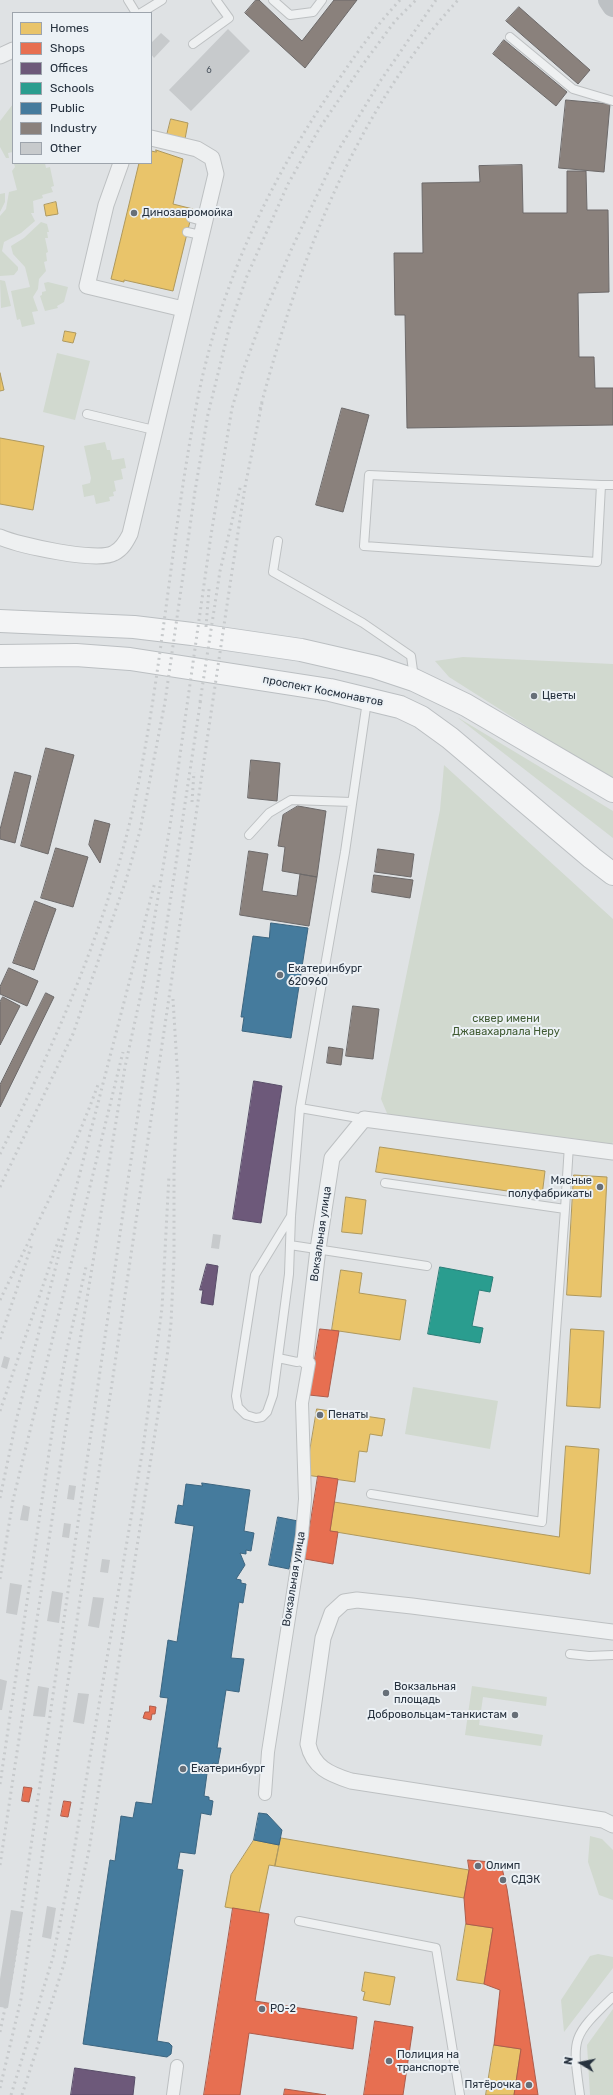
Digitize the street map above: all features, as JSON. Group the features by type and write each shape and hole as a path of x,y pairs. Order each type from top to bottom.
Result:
{"main road":[{"path":"609,0 613,6"},
{"path":"0,621 134,627 235,639 308,651 375,667 414,680 466,705 613,791"},
{"name":"проспект Космонавтов","path":"0,656 76,655 130,659 330,690 367,698 406,709 431,724 613,874"}],"street":[{"path":"0,56 12,50"},
{"path":"0,537 28,546 104,557 114,554 123,546 130,534 183,309 196,227 216,174 212,158 197,149 152,138"},
{"path":"121,164 106,205 87,286 183,309"},
{"path":"364,1119 613,1152"},
{"name":"Вокзальная улица","path":"265,1794 269,1744 302,1535 305,1499 302,1402 318,1249 332,1158 364,1119"},
{"path":"613,1632 412,1606 357,1600 344,1602 332,1613 323,1638 308,1744 314,1760 321,1768 332,1775 351,1781 603,1820 613,1824"},
{"path":"173,2095 176,2066"}],"lane":[{"path":"128,0 135,12"},
{"path":"142,12 162,0"},
{"path":"193,44 229,18 216,0"},
{"path":"272,0 290,15 313,12 322,0"},
{"path":"510,37 573,89 613,101"},
{"path":"87,414 154,430"},
{"path":"602,485 597,562 364,546 369,475 613,485"},
{"path":"278,541 273,572 363,623 410,656 414,680"},
{"path":"291,1216 255,1275 236,1396 238,1407 246,1415 256,1418 262,1417 267,1412 273,1395 289,1274 291,1216 300,1108 345,852 367,698"},
{"path":"249,835 269,813 291,800 352,802"},
{"path":"300,1108 364,1119"},
{"path":"371,1494 542,1522 569,1145"},
{"path":"385,1183 565,1209"},
{"path":"290,1245 426,1266"},
{"path":"278,1358 298,1362 307,1362"},
{"path":"570,1654 589,1656 613,1655"},
{"path":"299,1921 436,1948 460,2095"},
{"path":"580,2095 574,2054 578,2036 586,2022 613,1997"}],"green space":[{"path":"12,105 12,152 8,153 9,158 6,158 0,147 0,121"},
{"path":"14,164 45,164 46,168 50,167 54,186 51,187 53,192 42,195 43,198 33,201 34,213 31,213 35,221 21,233 4,242 2,251 18,267 18,270 14,275 0,276 0,216 6,209 9,192 17,190 12,171 15,167"},
{"path":"5,193 5,202 0,212 0,194"},
{"path":"41,222 47,224 49,232 47,232 48,238 45,238 48,252 46,253 47,261 44,262 46,271 39,279 38,289 33,297 38,311 32,312 35,324 22,327 20,319 17,320 11,291 30,287 25,267 13,254 11,246 24,238"},
{"path":"0,280 5,281 11,306 1,308"},
{"path":"48,282 68,287 64,302 57,306 58,308 45,311 40,296 42,295 42,292 46,291 44,283"},
{"path":"57,353 90,361 75,420 43,412"},
{"path":"105,442 107,450 110,450 112,460 124,458 126,468 121,469 123,479 114,481 116,491 113,492 114,496 109,497 110,501 96,504 94,495 84,497 82,485 90,483 91,478 84,446"},
{"path":"463,657 613,664 613,781 449,677 435,661"},
{"path":"457,717 613,811 613,838"},
{"name":"сквер имени Джавахарлала Неру","path":"444,765 613,919 613,1142 610,1148 583,1145 578,1139 542,1135 535,1140 389,1118 381,1099 440,810"},
{"path":"413,1387 498,1401 490,1449 405,1434"},
{"path":"472,1686 547,1697 546,1706 483,1697 479,1725 543,1735 541,1746 465,1735"},
{"path":"590,1836 602,1839 613,1850 613,1900 599,1895 588,1862"},
{"path":"598,1954 613,1957 613,1968 564,2032 561,2000 590,1956"},
{"path":"613,2009 613,2095 590,2095 587,2045"}],"building: Homes":[{"path":"171,119 188,123 185,139 167,135"},
{"path":"156,150 183,159 173,204 193,209 173,291 124,280 124,282 111,279 139,164 152,164 152,151 156,152"},
{"path":"56,202 58,214 46,216 44,205"},
{"path":"65,331 76,333 73,343 63,341"},
{"path":"0,373 4,390 0,391"},
{"path":"0,438 44,446 33,510 0,504"},
{"path":"380,1147 545,1171 542,1196 376,1172"},
{"path":"574,1175 607,1177 601,1297 567,1295"},
{"path":"346,1197 366,1200 362,1234 342,1232"},
{"path":"341,1270 362,1273 359,1293 406,1300 400,1340 332,1330"},
{"path":"571,1329 604,1331 600,1408 567,1406"},
{"path":"317,1409 385,1419 382,1436 370,1434 367,1452 359,1451 355,1482 306,1475"},
{"path":"566,1446 599,1449 590,1574 330,1531 334,1502 559,1537"},
{"path":"281,1838 469,1870 464,1898 275,1866"},
{"path":"254,1840 279,1845 275,1866 269,1865 259,1913 225,1907 231,1875"},
{"path":"466,1924 493,1928 484,1984 457,1980"},
{"path":"365,1972 395,1977 390,2005 363,2000 365,1992 362,1991"},
{"path":"494,2045 521,2049 514,2095 486,2095"}],"building: Shops":[{"path":"320,1329 339,1331 328,1397 309,1395"},
{"path":"318,1476 338,1479 330,1531 338,1532 333,1564 305,1559"},
{"path":"150,1706 156,1707 155,1714 152,1714 151,1720 143,1718 145,1712 149,1712"},
{"path":"24,1787 32,1788 29,1802 22,1801"},
{"path":"64,1801 71,1802 68,1817 61,1816"},
{"path":"468,1860 491,1862 502,1868 507,1889 538,2095 514,2095 521,2049 494,2045 500,1990 484,1984 493,1928 466,1924 464,1898 469,1870"},
{"name":"РО-2","path":"233,1908 269,1914 255,2001 357,2017 353,2049 249,2033 240,2095 204,2095"},
{"name":"Полиция на транспорте","path":"375,2021 413,2027 403,2095 364,2095"},
{"path":"285,2089 326,2095 284,2095"}],"building: Offices":[{"path":"254,1081 282,1086 261,1223 233,1219"},
{"path":"207,1264 218,1266 213,1305 201,1303 203,1290 200,1290"},
{"path":"75,2068 135,2077 133,2095 71,2095"}],"building: Schools":[{"path":"440,1267 493,1277 490,1292 479,1290 472,1326 483,1328 480,1343 428,1334"}],"building: Public":[{"path":"271,923 308,928 291,1038 242,1031 244,1017 241,1017 253,936 269,938"},
{"name":"Екатеринбург","path":"202,1483 250,1490 244,1531 254,1533 251,1551 246,1550 246,1554 240,1553 245,1565 236,1579 241,1580 241,1583 246,1584 243,1603 239,1602 231,1658 244,1659 239,1692 226,1690 217,1748 221,1748 218,1764 213,1763 213,1767 208,1766 204,1796 209,1797 209,1800 213,1801 211,1815 201,1813 195,1854 180,1852 177,1869 183,1870 157,2041 169,2043 172,2046 171,2054 167,2057 83,2044 110,1860 115,1861 121,1816 133,1818 136,1802 152,1804 168,1698 160,1697 168,1640 177,1642 194,1526 175,1523 178,1505 183,1506 186,1484 202,1486"},
{"path":"278,1517 298,1521 289,1569 269,1565"},
{"path":"259,1813 267,1814 282,1830 279,1845 254,1840"}],"building: Industry":[{"path":"256,0 259,0 302,41 334,0 357,0 305,68 245,13"},
{"path":"519,7 590,70 578,84 506,21"},
{"path":"504,40 567,92 556,106 493,54"},
{"path":"566,100 610,104 604,172 559,168"},
{"path":"522,165 523,213 567,213 567,171 586,171 587,210 608,210 609,292 578,293 579,357 594,357 595,388 613,388 613,425 407,428 405,315 395,315 394,253 423,253 422,183 480,182 479,166"},
{"path":"342,408 369,415 343,512 316,505"},
{"path":"46,748 74,755 48,854 21,846"},
{"path":"251,760 280,763 277,801 248,798"},
{"path":"15,772 31,776 15,843 0,839 0,830"},
{"path":"298,806 326,811 317,877 282,871 285,847 278,846 283,815"},
{"path":"95,820 110,824 100,863 89,845"},
{"path":"56,848 88,857 73,907 41,898"},
{"path":"378,849 414,854 411,877 375,872"},
{"path":"249,851 268,854 262,891 297,896 300,874 317,877 309,926 240,915"},
{"path":"374,875 413,880 410,898 372,892"},
{"path":"35,901 56,909 34,970 13,963"},
{"path":"9,968 38,981 27,1006 0,994 0,987"},
{"path":"46,993 54,997 0,1107 0,1085"},
{"path":"3,997 20,1006 0,1045 0,1002"},
{"path":"353,1006 379,1009 373,1059 346,1056"},
{"path":"329,1047 343,1049 341,1065 327,1063"}],"building: Other":[{"path":"228,29 250,51 191,111 169,90"},
{"path":"161,33 170,41 154,58 152,55 152,42"},
{"path":"213,1234 221,1235 219,1249 211,1248"},
{"path":"4,1356 10,1358 7,1369 1,1367"},
{"path":"69,1485 76,1486 74,1500 67,1499"},
{"path":"23,1505 30,1507 28,1521 20,1520"},
{"path":"64,1523 71,1524 69,1538 62,1537"},
{"path":"102,1559 110,1560 108,1573 100,1572"},
{"path":"10,1583 22,1585 17,1615 6,1613"},
{"path":"52,1591 63,1593 59,1623 47,1621"},
{"path":"93,1597 104,1598 99,1628 88,1626"},
{"path":"0,1679 7,1681 2,1710 0,1710"},
{"path":"38,1686 49,1688 45,1717 33,1716"},
{"path":"78,1693 89,1694 84,1724 73,1722"},
{"path":"47,1906 56,1908 51,1939 42,1937"},
{"path":"11,1910 23,1912 8,2008 0,2007 0,1979"}],"railway":[{"path":"0,1154 41,1068 78,981 95,937 124,846 135,800 152,704 160,655 179,509 195,413 204,370 229,286 263,207 305,131 363,46 400,0"},
{"path":"0,1187 73,1034 126,880 140,831 165,702 195,491 208,414 230,325 247,276 288,184 319,129 361,67 395,21 416,0"},
{"path":"0,1865 67,1420 125,1067 144,980 170,826 211,535 232,408 244,368 263,316 292,248 339,149 381,80 436,0"},
{"path":"260,409 275,354 293,299 312,245 334,192 359,141 388,91 421,44 458,0"},
{"path":"0,2088 21,1999 231,578 245,487 262,403"},
{"path":"200,702 220,571 241,484"},
{"path":"206,627 209,589"},
{"path":"0,2032 13,1970 123,1213 201,698"},
{"path":"192,802 194,772"},
{"path":"0,1498 17,1417 155,882"},
{"path":"22,2095 64,1964 89,1850 167,1357 171,1323 174,1257 174,1169 178,1082 173,999"},
{"path":"0,1579 13,1500 123,1052"},
{"path":"0,1300 65,1165 99,1082"},
{"path":"11,2095 53,1957 71,1868 143,1448 162,1308 169,1175"},
{"path":"0,1411 60,1236"},
{"path":"0,1339 32,1244"},
{"path":"0,1784 54,1419 67,1349 86,1267"}],"place":[{"name":"Динозавромойка","path":"134,213"},
{"name":"Цветы","path":"534,696"},
{"name":"Екатеринбург 620960","path":"280,975"},
{"name":"Мясные полуфабрикаты","path":"600,1187"},
{"name":"Пенаты","path":"320,1415"},
{"name":"Вокзальная площадь","path":"386,1693"},
{"name":"Добровольцам-танкистам","path":"515,1715"},
{"name":"Екатеринбург","path":"183,1769"},
{"name":"Олимп","path":"478,1866"},
{"name":"СДЭК","path":"503,1880"},
{"name":"РО-2","path":"262,2009"},
{"name":"Полиция на транспорте","path":"389,2061"},
{"name":"Пятёрочка","path":"529,2085"}]}
